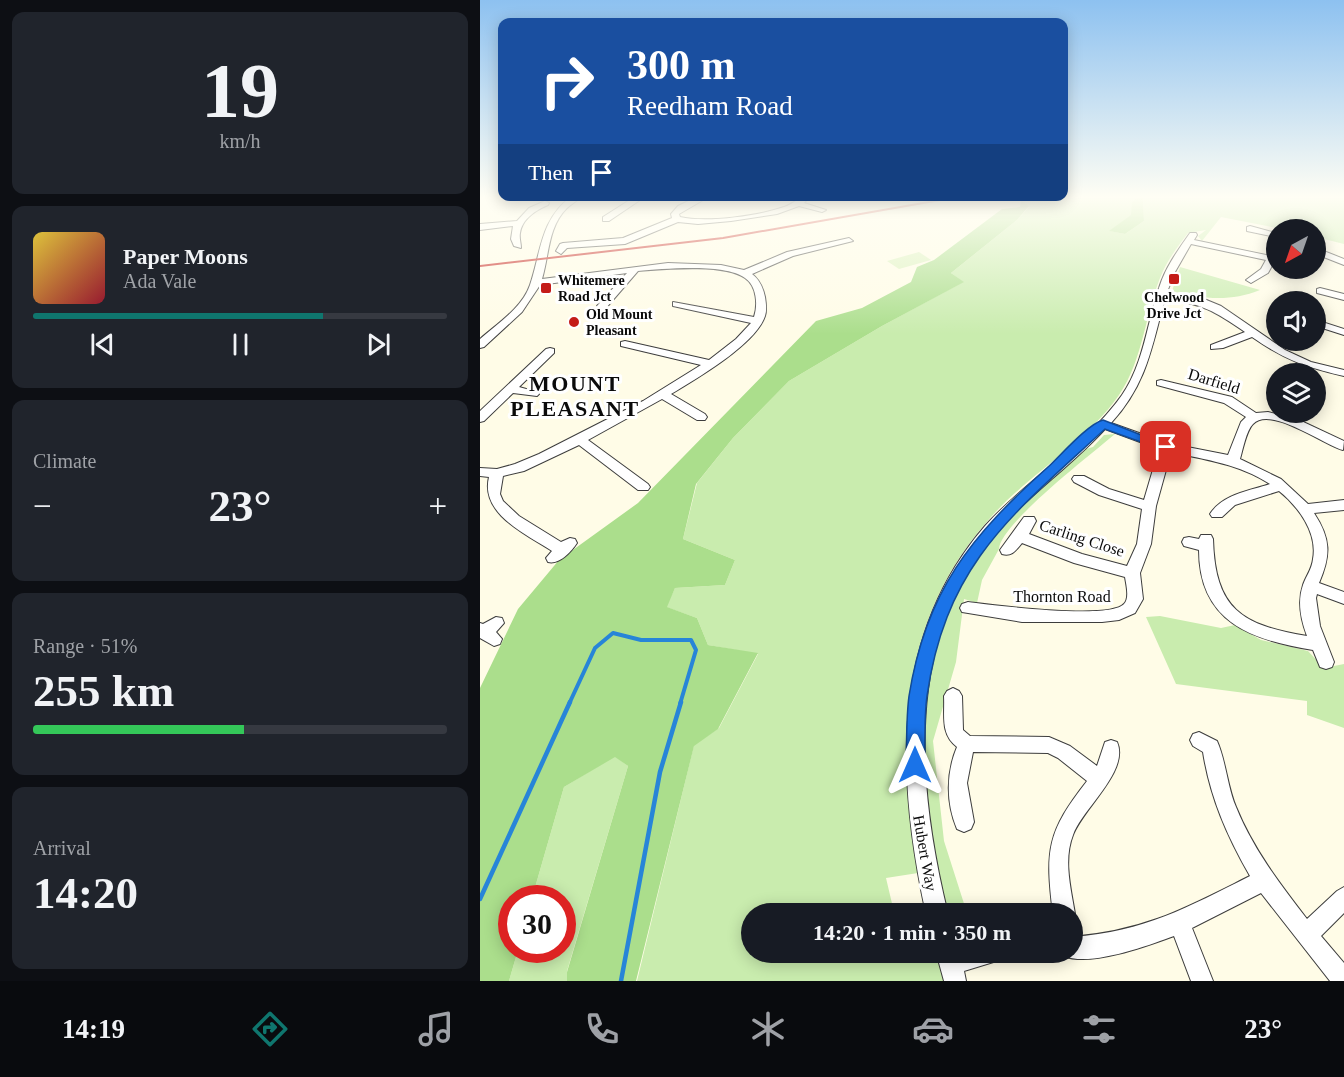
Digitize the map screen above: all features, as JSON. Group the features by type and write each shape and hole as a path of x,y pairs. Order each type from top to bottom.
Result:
{"street":[{"path":"517,242 518,246"},
{"path":"480,345 529,297 545,242"},
{"path":"561,250 563,246 605,242"},
{"path":"534,283 634,270 706,267 746,273 790,254 845,242"},
{"name":"Hubert Way","path":"935,903 920,833 915,732 923,666 939,614 967,558 988,532 1103,424 1126,396 1140,372 1170,273 1189,242"},
{"name":"Hubert Way","path":"1206,242 1266,257"},
{"path":"1326,256 1344,262"},
{"path":"602,306 634,270"},
{"path":"1254,275 1266,270"},
{"path":"480,472 497,473 519,468 662,394 710,364 736,344 758,321 762,308 760,292 757,284 746,273"},
{"path":"1326,292 1344,297"},
{"path":"1162,294 1217,308 1251,334 1305,363"},
{"path":"677,303 758,321"},
{"path":"1326,324 1344,332"},
{"path":"1224,347 1234,337 1251,334"},
{"path":"613,354 627,342 710,364"},
{"path":"480,417 542,355"},
{"path":"1326,369 1344,373"},
{"name":"Darfield","path":"1161,383 1228,400 1254,417"},
{"path":"510,389 533,393"},
{"path":"662,394 701,417"},
{"path":"1233,460 1247,422 1254,417 1279,417 1343,446"},
{"path":"1103,424 1166,447 1233,460 1259,472 1280,486 1305,509 1317,531 1321,548 1319,569 1310,586 1307,604 1317,644 1326,662"},
{"path":"578,438 643,488"},
{"name":"Thornton Road","path":"968,608 1022,616 1119,614 1129,609 1135,599 1132,573 1144,544 1149,506 1166,447"},
{"path":"497,473 493,492 494,499 502,509 562,550"},
{"path":"1079,479 1104,492 1149,506"},
{"path":"1217,506 1280,486"},
{"path":"1305,509 1344,506"},
{"name":"Carling Close","path":"1007,550 1020,536 1029,521"},
{"name":"Carling Close","path":"1020,536 1079,559 1132,573"},
{"path":"1189,542 1206,543 1207,578 1221,603 1233,616 1268,636 1317,644"},
{"path":"1310,586 1344,598"},
{"path":"953,696 954,734 967,744 1049,745 1064,752 1101,780"},
{"path":"1199,740 1211,747 1213,768 1222,801 1236,832 1266,879 1344,980"},
{"path":"964,822 957,776 958,762 967,744"},
{"path":"1063,903 1059,867 1062,839 1067,823 1106,772 1111,748"},
{"path":"1083,948 1107,947 1139,940 1180,925 1266,879"},
{"path":"1307,935 1344,898"},
{"path":"1180,925 1202,981"}],"green space":[{"path":"958,242 990,242 951,273 964,282 882,326 789,381 733,438 696,484 683,539 735,560 725,585 675,588 667,607 697,618 708,645 758,653 718,729 694,746 636,981 567,981 570,963 576,963 576,942 628,766 615,757 564,787 536,885 498,885 498,963 514,963 509,981 480,981 480,688 518,609 559,560 638,503 816,321 862,308 911,282 917,267 934,260"},
{"path":"990,242 1182,242 1163,271 1134,366 1119,395 1090,429 1006,501 991,517 960,556 937,598 921,640 911,685 907,731 907,777 918,873 886,878 892,903 741,903 741,963 939,963 944,981 637,981 694,745 719,728 758,654 708,645 697,618 666,607 675,588 725,585 735,560 683,539 697,483 733,438 789,381 882,326 963,282 951,273"},
{"path":"919,252 931,260 899,269 887,261"},
{"path":"1180,267 1260,290 1227,298 1195,296 1172,291"},
{"path":"1115,434 1049,489 1014,523 1003,538 982,580 977,603 964,599 956,662 933,741 944,841 964,903 945,903 931,847 924,774 927,700 942,627 956,593 974,561 997,530 1082,450 1093,447 1104,435"},
{"path":"1160,616 1221,628 1235,625 1261,640 1308,651 1324,668 1344,664 1344,728 1307,715 1307,701 1176,684 1146,617"},
{"path":"615,756 628,766 576,941 576,885 536,885 564,787"},
{"path":"514,963 569,963 567,981 509,981"}],"waterway":[{"path":"569,704 595,648 613,633 641,640 691,640 696,650 680,704"},
{"path":"480,899 570,702"},
{"path":"621,981 660,772 681,702"}],"railway":[{"path":"480,266 690,242"}],"place":[{"name":"Chelwood Drive Jct","path":"1174,279"},
{"name":"Whitemere Road Jct","path":"546,288"},
{"name":"Old Mount Pleasant","path":"574,322"}],"district":[{"name":"MOUNT PLEASANT","path":"575,396"}],"route":[{"path":"915,765 918,697 930,640 952,584 977,545 1008,511 1103,424 1166,447"}]}
